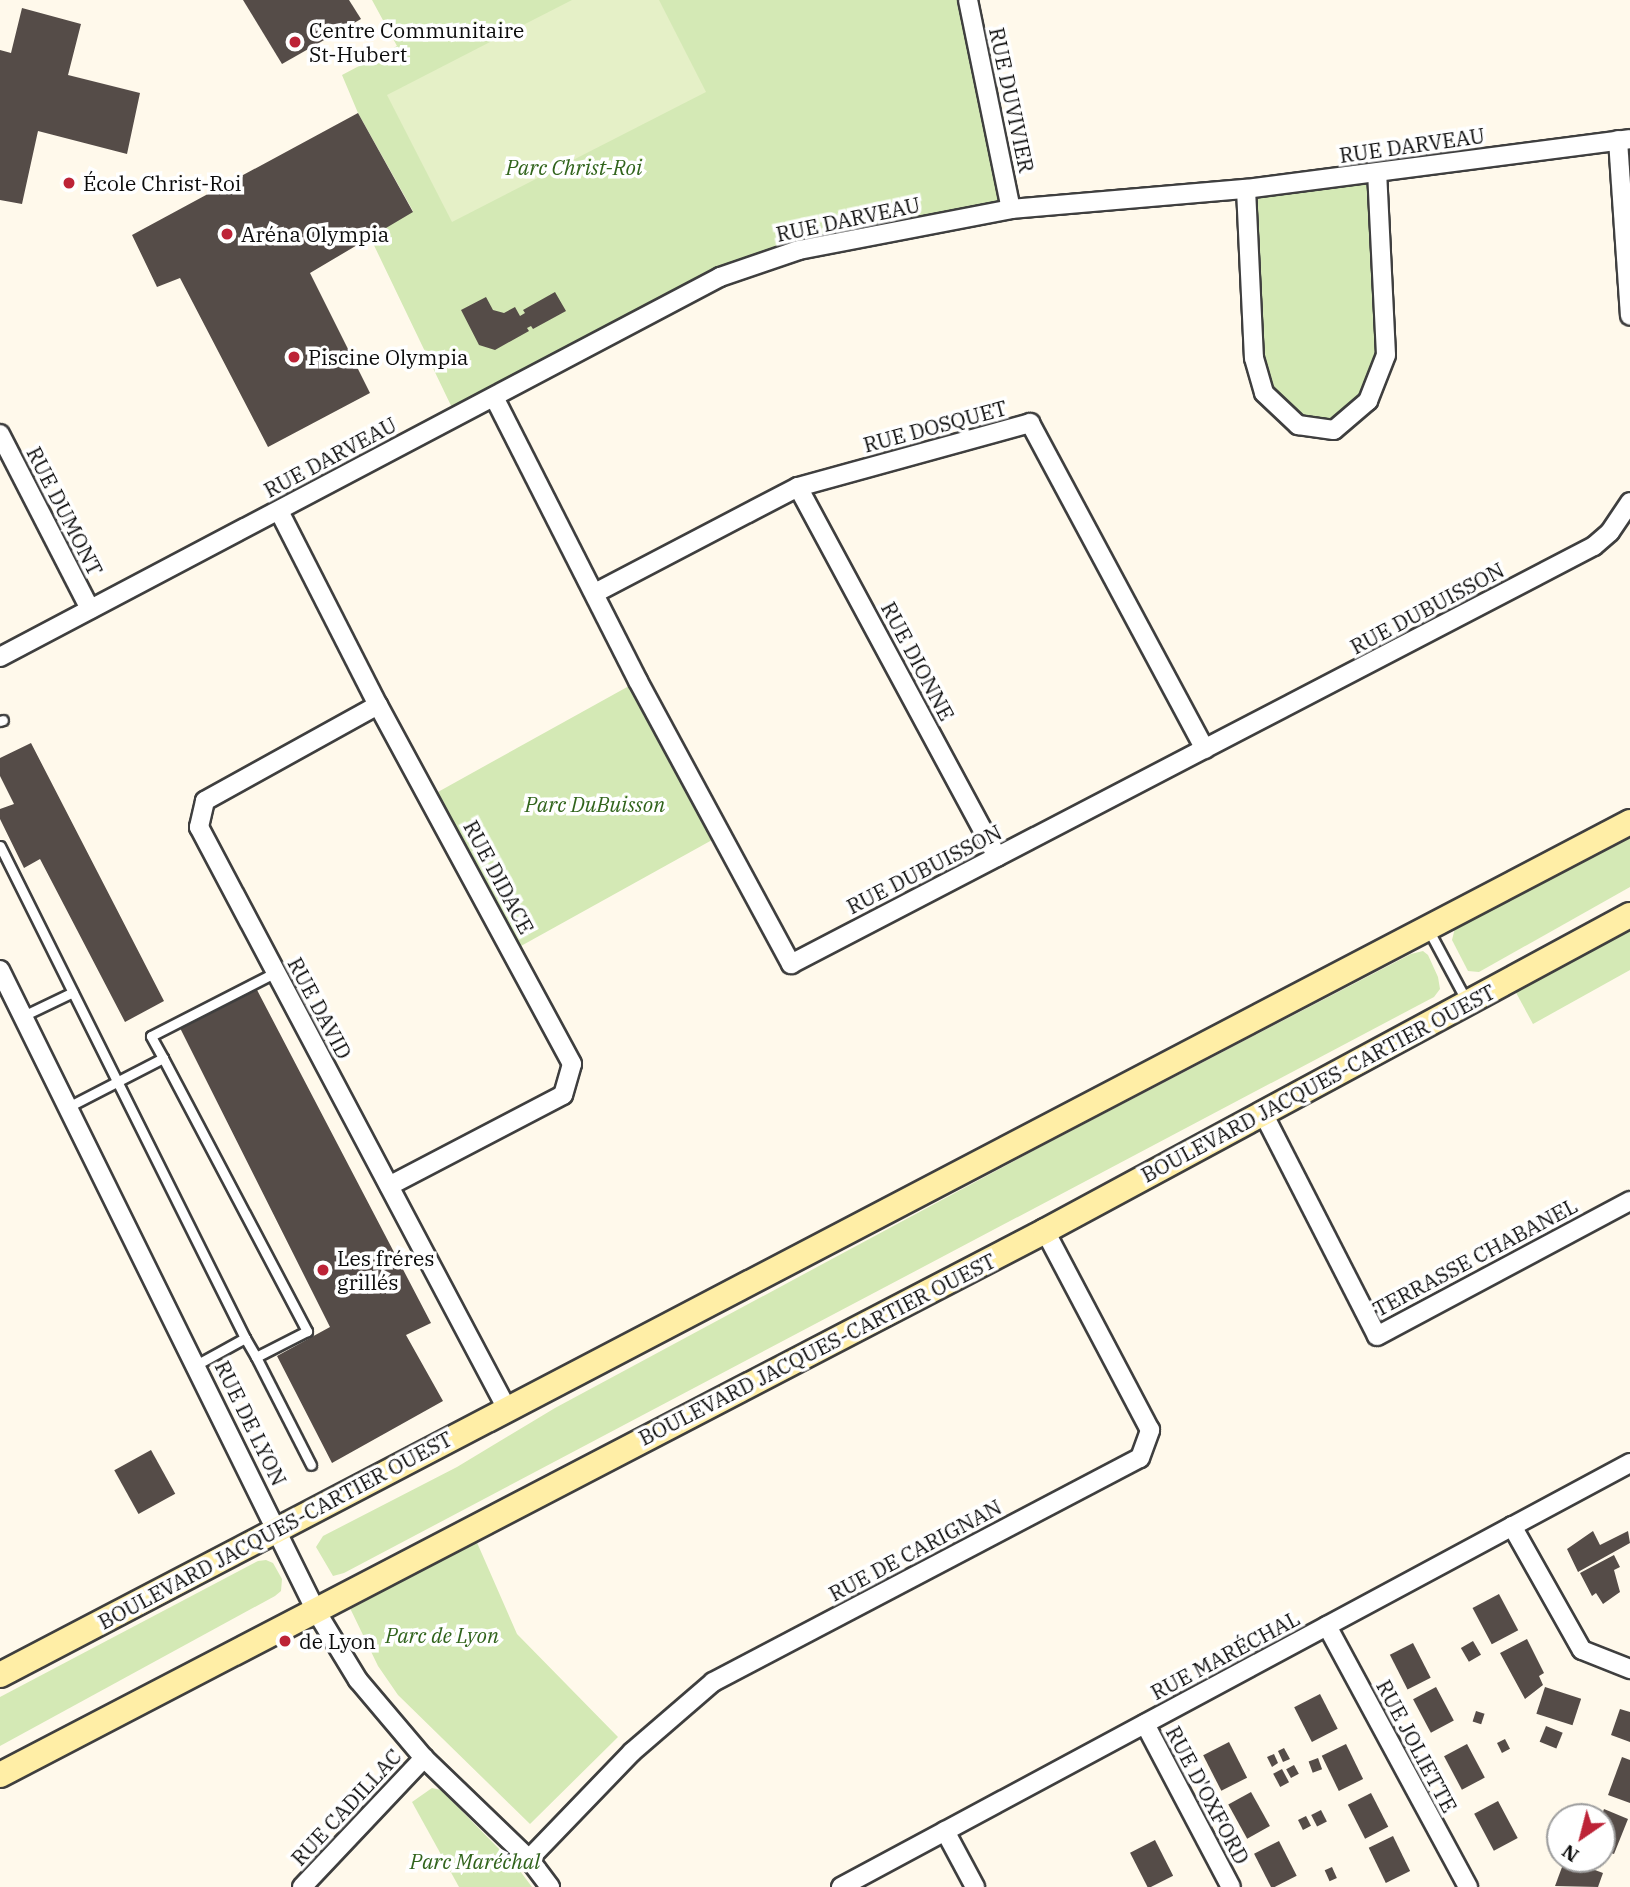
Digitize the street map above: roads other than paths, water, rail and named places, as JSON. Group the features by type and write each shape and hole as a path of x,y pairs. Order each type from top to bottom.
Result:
{"main road":[{"name":"BOULEVARD JACQUES-CARTIER OUEST","path":"0,1675 1630,822"},
{"name":"BOULEVARD JACQUES-CARTIER OUEST","path":"0,1775 1045,1231 1630,915"}],"street":[{"name":"RUE DUVIVIER","path":"968,0 1011,209"},
{"name":"RUE DARVEAU","path":"0,657 720,277 799,250 1011,209 1246,189 1624,139"},
{"path":"1624,139 1630,316"},
{"path":"1246,189 1254,358 1264,393 1298,425 1334,430 1368,401 1386,355 1377,173"},
{"name":"RUE DUBUISSON","path":"494,397 638,681 791,964 1594,546 1611,532 1630,502"},
{"name":"RUE DOSQUET","path":"595,593 798,487 1030,424 1205,750"},
{"name":"RUE DUMONT","path":"0,434 90,610"},
{"name":"RUE DIONNE","path":"798,487 997,857"},
{"name":"RUE DIDACE","path":"279,510 378,705 572,1065 563,1095 389,1186"},
{"name":"RUE DAVID","path":"378,705 205,801 199,827 508,1409"},
{"name":"RUE DE LYON","path":"0,970 278,1528 316,1611 358,1680 424,1758 528,1859 550,1887"},
{"name":"TERRASSE CHABANEL","path":"1263,1113 1377,1336 1630,1201"},
{"name":"RUE DE CARIGNAN","path":"528,1859 603,1780 713,1682 1140,1458 1150,1430 1045,1231"},
{"name":"RUE MARÉCHAL","path":"841,1887 1630,1462"},
{"path":"1512,1526 1582,1650 1630,1669"},
{"name":"RUE JOLIETTE","path":"1327,1626 1468,1887"},
{"name":"RUE D'OXFORD","path":"1144,1724 1231,1887"},
{"name":"RUE CADILLAC","path":"302,1887 424,1758"},
{"path":"945,1831 975,1887"}],"lane":[{"path":"0,846 311,1465"},
{"path":"1428,927 1467,1001"},
{"path":"256,1357 307,1331 151,1036 276,972"},
{"path":"23,1016 73,992"},
{"path":"68,1107 163,1058"},
{"path":"196,1365 245,1338"}],"place":[{"name":"Centre Communitaire St-Hubert","path":"295,42"},
{"name":"École Christ-Roi","path":"69,183"},
{"name":"Aréna Olympia","path":"227,234"},
{"name":"Piscine Olympia","path":"294,357"},
{"name":"Les fréres grillés","path":"323,1270"},
{"name":"de Lyon","path":"285,1641"}],"park label":[{"name":"Parc Christ-Roi","path":"574,167"},
{"name":"Parc DuBuisson","path":"595,804"},
{"name":"Parc de Lyon","path":"442,1635"},
{"name":"Parc Maréchal","path":"475,1861"}]}
